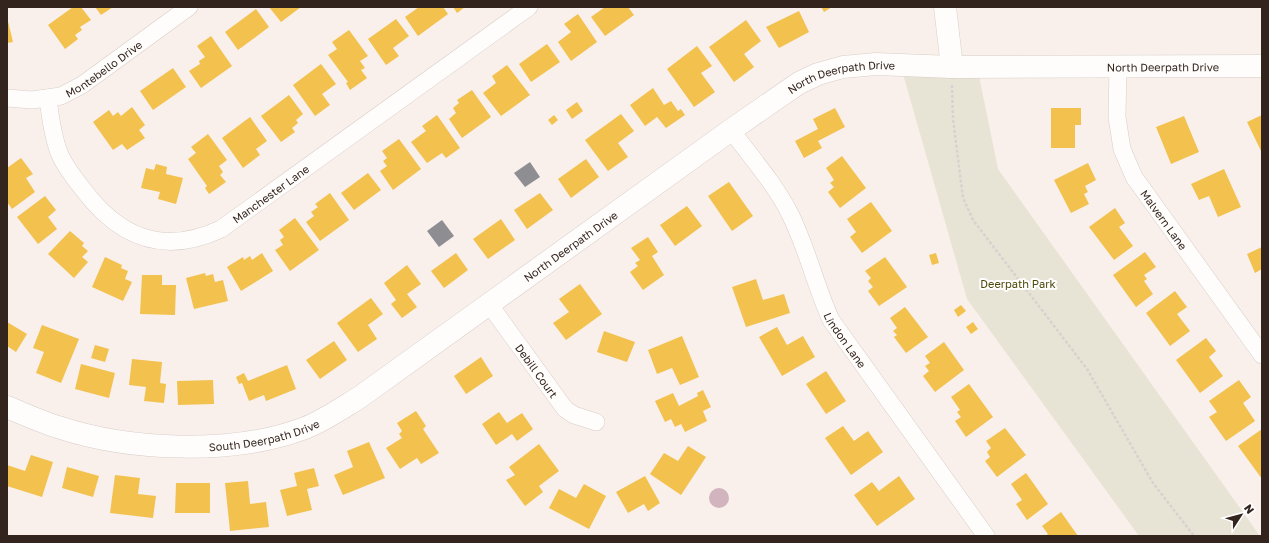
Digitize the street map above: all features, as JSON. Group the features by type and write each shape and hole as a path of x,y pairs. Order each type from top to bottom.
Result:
{"street":[{"name":"Montebello Drive","path":"7,98 32,100 61,96 82,85 190,7"},
{"name":"Manchester Lane","path":"48,98 60,155 94,204 122,228 134,234 157,241 177,242 205,236 221,228 529,7"},
{"path":"945,7 952,66"},
{"name":"North Deerpath Drive","path":"489,304 799,83 818,74 844,67 876,64 952,66 1262,66"},
{"name":"Malvern Lane","path":"1118,66 1116,117 1122,149 1134,177 1259,344"},
{"name":"Lindon Lane","path":"732,130 790,213 808,256 823,302 831,320 986,536"},
{"name":"South Deerpath Drive","path":"7,407 58,427 99,437 139,443 178,446 242,445 275,438 306,428 329,417 489,304"},
{"name":"Debill Court","path":"489,304 565,409 574,415 596,422"}],"path":[{"path":"952,66 953,119 963,198 972,220 1087,369 1153,483 1194,536"}],"green space":[{"name":"Deerpath Park","path":"903,74 979,76 998,169 1260,536 1139,536 967,299"}],"shaded area":[{"path":"719,488 726,491 729,498 726,505 719,508 712,505 709,498 712,491"}],"building: Homes":[{"path":"73,7 81,7 91,20 80,27 82,30 75,35 78,39 65,49 48,25"},
{"path":"95,7 113,7 101,15"},
{"path":"269,7 301,7 281,22"},
{"path":"419,7 443,7 448,14 418,36 405,17"},
{"path":"453,7 465,7 457,13"},
{"path":"605,7 628,7 634,15 605,36 591,17"},
{"path":"821,7 832,7 824,12"},
{"path":"256,9 269,27 238,50 225,32"},
{"path":"799,11 809,32 779,48 766,27"},
{"path":"578,14 597,42 571,61 558,42 571,32 564,24"},
{"path":"7,17 13,42 7,43"},
{"path":"396,19 409,36 393,48 399,56 386,65 368,39"},
{"path":"746,20 761,41 744,54 754,67 734,82 709,47"},
{"path":"349,30 368,56 360,61 365,68 361,70 367,78 350,90 346,83 348,82 328,55 337,49 332,42"},
{"path":"211,36 232,66 201,88 189,71 200,64 199,61 205,57 197,46"},
{"path":"547,44 560,62 531,82 519,64"},
{"path":"697,46 712,66 701,73 715,92 694,107 667,69"},
{"path":"321,64 336,84 322,94 330,105 315,116 293,85"},
{"path":"507,65 530,95 501,116 483,93 496,83 492,76"},
{"path":"173,68 186,87 153,110 140,91"},
{"path":"653,88 664,105 671,101 678,111 681,109 685,115 666,128 657,117 645,126 630,105"},
{"path":"472,90 491,117 462,138 449,119 456,113 453,108 459,103 457,100"},
{"path":"289,95 303,114 296,120 298,123 292,128 295,132 281,142 261,116"},
{"path":"577,102 583,111 572,119 566,110"},
{"path":"132,107 145,125 139,130 145,138 127,150 122,144 113,150 93,122 109,110 113,116 118,112 121,116"},
{"path":"835,108 845,127 818,141 822,148 804,158 795,141 818,129 813,119"},
{"path":"1051,108 1081,108 1081,125 1075,125 1075,148 1051,148"},
{"path":"621,114 634,131 618,143 628,157 608,171 585,140"},
{"path":"437,115 460,148 446,158 442,153 427,163 411,142 426,131 422,126"},
{"path":"554,115 558,120 552,125 548,120"},
{"path":"1262,115 1262,153 1247,122"},
{"path":"1184,116 1199,152 1171,164 1156,127"},
{"path":"250,117 267,141 256,149 260,155 243,168 222,138"},
{"path":"208,134 227,160 219,166 223,172 220,175 226,182 209,194 205,188 207,186 188,159 196,153 191,147"},
{"path":"399,139 421,169 393,190 380,171 387,166 383,161 387,158 382,151"},
{"path":"842,156 866,188 840,208 828,192 834,187 830,183 834,180 826,168"},
{"path":"21,158 33,174 26,178 35,192 12,209 7,202 7,168"},
{"path":"586,159 599,177 571,198 558,179"},
{"path":"1088,163 1096,180 1085,186 1088,192 1084,194 1089,204 1071,213 1054,180"},
{"path":"156,164 167,167 166,174 183,178 176,204 158,199 160,192 141,188 146,168 154,170"},
{"path":"1224,169 1241,207 1218,217 1209,196 1199,200 1191,184"},
{"path":"368,173 381,190 354,210 341,193"},
{"path":"729,182 753,216 732,231 708,196"},
{"path":"330,193 349,220 320,241 306,222 314,216 311,212 318,207 315,204"},
{"path":"540,193 553,210 527,229 514,210"},
{"path":"45,196 56,210 48,217 57,229 38,244 17,217"},
{"path":"871,202 892,231 862,253 850,237 856,232 847,219"},
{"path":"687,206 702,226 675,246 660,225"},
{"path":"1115,208 1125,223 1119,227 1133,246 1114,260 1089,227"},
{"path":"295,218 319,250 290,271 275,250 283,245 280,240 284,237 279,230"},
{"path":"501,219 515,240 488,259 473,239"},
{"path":"70,231 84,243 82,246 88,251 82,257 88,262 74,278 48,254"},
{"path":"648,237 658,252 652,256 664,275 643,290 630,272 638,266 635,263 640,260 631,248"},
{"path":"1262,247 1262,269 1255,273 1247,254"},
{"path":"1145,252 1156,267 1144,275 1147,279 1144,281 1153,294 1136,307 1113,275"},
{"path":"262,253 273,271 241,291 227,267 243,257 244,260 250,256 252,260"},
{"path":"456,253 468,270 444,288 431,271"},
{"path":"936,253 939,263 932,265 929,255"},
{"path":"105,257 122,265 121,268 128,271 125,279 132,282 123,301 92,287"},
{"path":"885,257 907,287 879,306 868,291 873,287 868,281 871,278 865,271"},
{"path":"407,265 421,284 407,294 417,307 402,318 391,304 396,300 384,283"},
{"path":"205,273 206,276 213,274 215,282 223,280 228,301 194,309 186,278"},
{"path":"142,275 162,275 162,285 176,285 175,315 140,314"},
{"path":"756,279 763,300 784,294 790,313 746,327 732,287"},
{"path":"580,284 602,314 566,340 553,323 569,312 559,299"},
{"path":"1175,291 1187,307 1177,314 1190,331 1170,346 1146,313"},
{"path":"371,298 383,314 368,325 377,339 358,352 337,323"},
{"path":"961,305 966,311 958,317 954,310"},
{"path":"905,307 928,337 906,353 894,337 897,335 893,331 897,328 890,318"},
{"path":"7,322 27,334 16,352 7,346"},
{"path":"973,322 978,329 971,334 966,327"},
{"path":"42,325 79,339 61,383 36,373 44,352 33,348"},
{"path":"777,327 787,345 803,336 815,357 782,376 759,337"},
{"path":"604,331 635,342 627,362 597,352"},
{"path":"682,336 699,377 680,385 672,368 657,374 648,350"},
{"path":"1206,338 1216,351 1209,357 1223,376 1200,393 1176,360"},
{"path":"334,341 347,360 320,379 306,360"},
{"path":"944,342 964,370 935,392 923,376 929,371 925,366 930,363 925,356"},
{"path":"95,345 109,349 105,362 91,358"},
{"path":"481,357 493,376 466,394 454,376"},
{"path":"132,359 162,362 160,383 166,384 164,403 144,401 146,387 129,385"},
{"path":"81,364 115,373 109,398 75,389"},
{"path":"287,365 296,389 266,401 264,395 249,401 242,383 239,384 236,377 244,373 248,381"},
{"path":"826,371 846,401 826,414 806,384"},
{"path":"213,380 214,404 178,405 177,381"},
{"path":"1239,380 1251,397 1243,403 1255,421 1226,441 1209,417 1217,412 1209,401"},
{"path":"969,384 993,417 966,437 955,421 961,417 957,412 960,410 951,397"},
{"path":"703,390 711,407 703,411 707,421 685,432 681,424 675,427 671,419 665,422 655,401 673,393 679,406 698,396 697,393"},
{"path":"416,411 426,426 423,429 439,453 421,464 417,458 400,469 386,448 402,438 399,434 402,431 397,423"},
{"path":"499,412 507,423 522,413 533,429 517,441 512,434 496,445 482,424"},
{"path":"843,426 854,441 868,431 883,452 851,475 825,438"},
{"path":"1005,428 1026,455 997,477 985,461 990,457 987,452 991,448 986,441"},
{"path":"1262,429 1262,479 1238,446"},
{"path":"369,442 385,478 343,495 334,475 353,467 347,451"},
{"path":"539,444 559,471 539,486 543,492 525,506 506,480 515,475 509,467"},
{"path":"688,446 706,457 681,495 650,474 664,453 678,461"},
{"path":"31,455 53,462 42,497 7,486 7,465 25,471"},
{"path":"67,467 99,476 93,497 62,488"},
{"path":"314,468 319,486 307,489 312,510 287,516 280,490 297,486 294,473"},
{"path":"1026,473 1048,504 1027,520 1016,504 1022,500 1011,484"},
{"path":"115,475 140,478 138,494 156,496 153,518 110,513"},
{"path":"645,476 660,503 648,511 644,504 628,513 616,492"},
{"path":"899,476 915,499 877,526 854,495 872,482 879,491"},
{"path":"248,481 250,504 266,502 269,527 230,531 225,483"},
{"path":"176,483 210,483 210,513 175,513"},
{"path":"584,484 606,496 589,529 549,508 559,489 576,498"},
{"path":"1061,512 1078,536 1045,536 1048,534 1042,526"}],"building: Industry":[{"path":"530,162 540,177 525,187 514,173"},
{"path":"442,220 454,236 439,247 427,231"}]}
